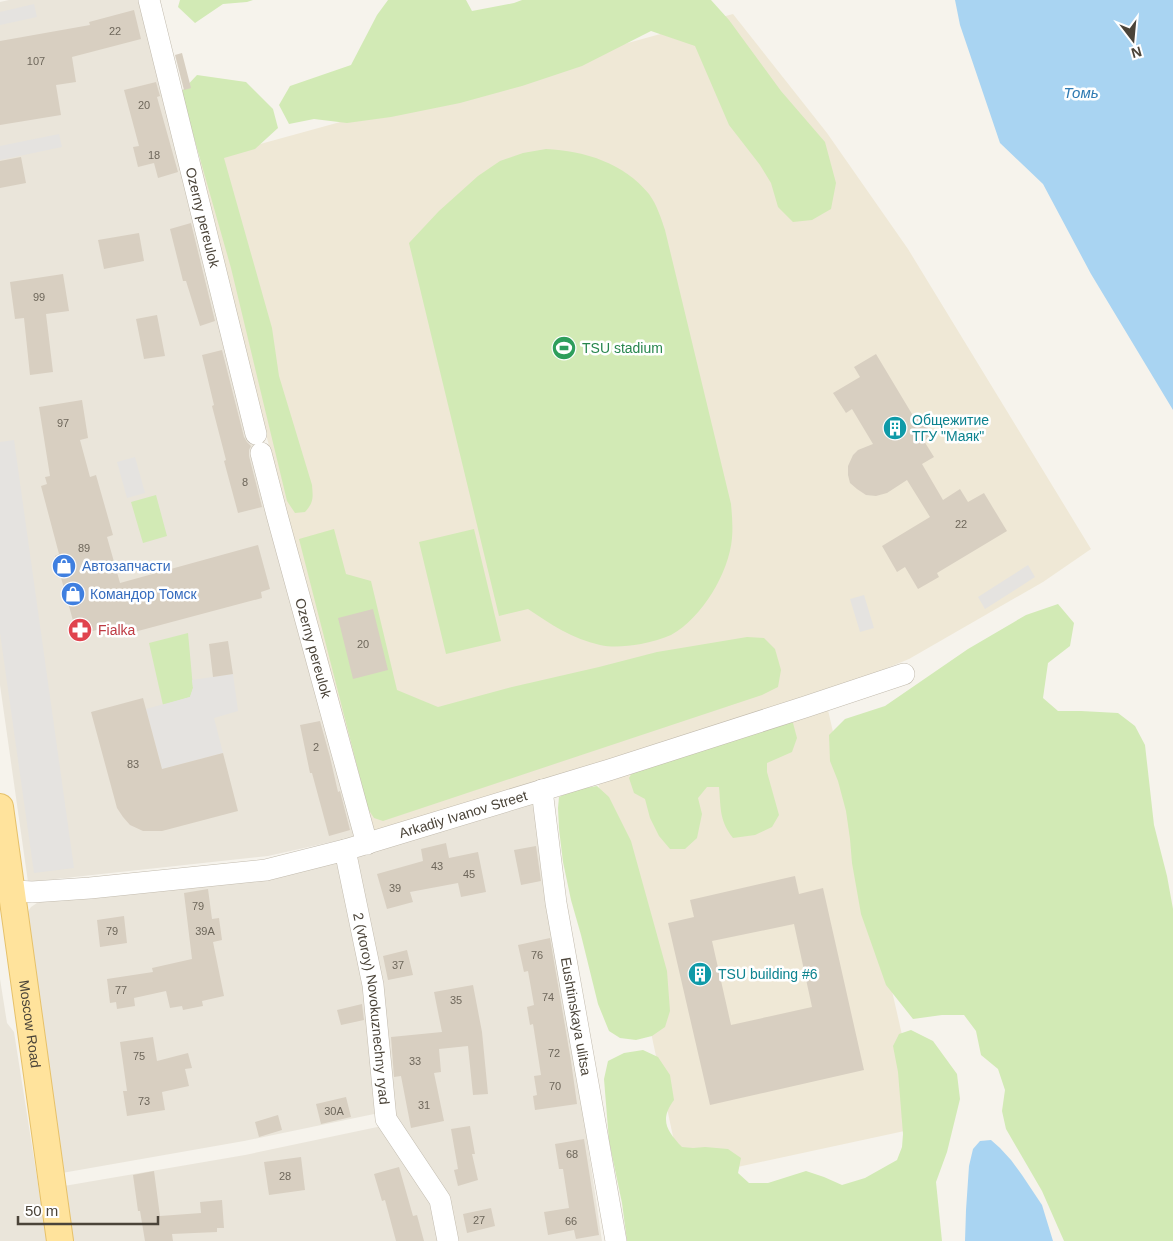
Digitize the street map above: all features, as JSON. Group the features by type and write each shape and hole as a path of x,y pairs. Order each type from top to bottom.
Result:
{"main road":[{"name":"Moscow Road","path":"0,807 5,890 60,1241"}],"street":[{"name":"Ozerny pereulok","path":"149,0 277,515 366,844"},
{"name":"Arkadiy Ivanov Street","path":"5,890 32,892 90,888 266,870 366,844 608,770 904,674"},
{"name":"Eushtinskaya ulitsa","path":"542,790 556,903 616,1241"},
{"name":"2 (vtoroy) Novokuznechny ryad","path":"345,850 373,985 386,1119 440,1200 448,1241"}],"shaded area":[{"path":"9,0 140,0 271,517 358,836 268,856 28,882 0,685 0,2"},
{"path":"34,4 37,17 0,25 0,12"},
{"path":"733,14 827,133 908,249 1091,549 1043,582 909,659 863,678 793,704 370,833 195,162"},
{"path":"59,134 62,147 0,160 0,146"},
{"path":"14,440 74,868 34,873 0,633 0,442"},
{"path":"135,457 145,493 127,498 117,462"},
{"path":"1028,565 1035,577 985,609 978,597"},
{"path":"864,595 874,628 860,632 850,599"},
{"path":"233,674 238,711 214,718 223,753 162,769 146,709 190,697 193,688 192,680"},
{"path":"828,710 923,1127 682,1179 598,782"},
{"path":"537,801 602,1241 457,1241 392,1119 354,857"},
{"path":"337,861 365,985 379,1113 244,1141 62,1173 27,913 31,907 47,900"},
{"path":"0,979 7,1023 14,1032 47,1241 0,1241"},
{"path":"382,1126 435,1203 443,1241 72,1241 64,1186 245,1155"}],"green space":[{"path":"180,0 253,0 223,4 195,23 178,7"},
{"path":"388,0 466,0 472,11 522,0 711,0 729,20 781,91 825,142 836,183 831,209 812,220 793,222 778,207 771,183 760,165 729,125 695,46 651,31 582,66 522,86 460,103 391,117 347,123 314,119 289,124 279,105 290,86 351,65 377,15"},
{"path":"197,75 246,82 273,109 278,128 255,149 224,158 272,328 279,376 312,485 312,499 305,512 295,513 287,501 231,268 181,92"},
{"name":"TSU stadium","path":"546,149 589,156 616,167 639,183 654,203 665,230 731,504 732,538 730,552 720,580 712,593 693,618 671,635 641,644 610,646 580,639 528,609 499,616 409,243 439,211 478,176 500,161 523,153"},
{"path":"156,495 167,536 143,543 131,502"},
{"path":"334,529 346,574 371,581 397,690 438,707 657,652 747,637 764,638 775,649 781,670 778,687 762,695 383,821 374,818 368,809 299,539"},
{"path":"474,529 501,641 446,654 419,542"},
{"path":"1058,604 1074,623 1070,646 1048,663 1043,698 1058,711 1118,713 1135,726 1145,745 1154,825 1173,909 1173,1241 1064,1241 1042,1191 1006,1129 1002,1111 1005,1090 998,1069 981,1055 976,1031 964,1015 942,1015 913,1019 886,985 861,914 852,863 846,811 838,781 830,761 829,735 845,719 885,706 968,649 1026,615"},
{"path":"188,633 193,688 190,697 163,705 149,643"},
{"path":"781,720 793,723 797,738 792,752 767,763 767,772 779,815 772,827 755,835 733,838 728,832 723,819 719,787 707,787 698,798 702,814 697,838 685,849 670,849 659,836 650,818 645,799 634,793 629,778 635,768"},
{"path":"597,786 609,797 631,841 667,971 670,1011 665,1027 652,1036 636,1040 620,1038 609,1031 598,1004 563,862 559,829 559,797 574,790"},
{"path":"911,1030 933,1041 957,1074 960,1099 947,1152 936,1182 942,1241 627,1241 622,1203 609,1141 604,1079 608,1061 624,1053 643,1050 658,1057 670,1075 674,1100 669,1107 666,1119 672,1136 682,1147 728,1149 741,1158 738,1173 749,1183 768,1183 806,1171 842,1185 865,1178 897,1160 902,1147 903,1134 898,1072 893,1046 899,1034"}],"water":[{"name":"Томь","path":"955,0 1173,0 1173,410 1091,274 1043,184 1000,143 960,25"},
{"path":"991,1140 1011,1160 1042,1205 1053,1241 965,1241 969,1166 973,1149 980,1141"}],"building":[{"path":"134,10 141,39 72,57 76,82 56,85 61,115 0,125 0,41 90,25 89,22"},
{"path":"182,53 191,88 184,90 175,55"},
{"path":"156,82 160,96 157,97 178,172 158,178 154,163 138,167 133,147 139,146 124,90"},
{"path":"21,157 26,183 0,188 0,161"},
{"path":"191,223 215,321 200,326 186,281 183,281 170,229"},
{"path":"139,233 144,261 104,269 98,240"},
{"path":"63,274 69,311 46,314 53,372 30,375 24,318 15,319 10,282"},
{"path":"157,315 165,356 144,359 136,319"},
{"path":"222,350 244,437 251,446 249,456 262,507 238,513 224,461 226,460 212,406 214,405 202,355"},
{"path":"876,354 915,419 921,416 933,436 924,441 934,457 922,464 943,500 960,489 968,502 984,493 1007,531 937,573 939,577 918,589 905,567 897,572 882,546 930,517 907,480 887,493 876,496 866,495 850,483 848,466 853,455 858,450 873,444 852,409 846,413 833,393 860,377 854,367"},
{"path":"82,400 88,438 80,440 90,477 96,475 113,535 107,537 120,583 258,545 270,589 261,592 262,598 123,635 120,624 77,635 55,556 59,554 41,486 47,484 45,477 50,476 39,407"},
{"path":"373,609 388,670 353,679 338,618"},
{"path":"228,641 233,674 213,677 209,644"},
{"path":"143,698 162,769 223,753 238,811 162,831 143,831 130,825 123,817 117,808 91,712"},
{"path":"320,721 350,830 329,836 312,773 310,773 300,725"},
{"path":"446,843 449,858 478,852 486,892 461,897 458,883 410,892 413,902 387,909 377,874 423,861 421,849"},
{"path":"536,846 541,881 521,885 514,850"},
{"name":"TSU building #6","path":"795,876 799,894 823,888 864,1070 710,1105 668,923 694,917 690,900","holes":["794,924 812,1007 731,1025 712,941"]},
{"path":"208,889 212,919 219,918 222,940 213,942 224,996 202,1001 203,1006 183,1010 182,1006 170,1008 166,991 134,998 135,1006 117,1009 116,1002 110,1003 107,979 153,972 152,968 192,959 184,893"},
{"path":"124,916 127,943 100,947 97,920"},
{"path":"550,938 577,1104 535,1110 533,1096 537,1095 534,1076 541,1075 533,1024 530,1025 527,1007 534,1005 528,971 524,972 518,945"},
{"path":"407,950 413,975 388,980 383,956"},
{"path":"473,985 482,1032 488,1094 473,1095 468,1046 439,1049 441,1072 434,1073 444,1121 411,1128 401,1076 394,1077 391,1037 442,1032 434,992"},
{"path":"362,1004 364,1020 341,1025 337,1010"},
{"path":"153,1037 157,1061 188,1053 192,1068 185,1069 189,1086 162,1092 165,1110 127,1116 123,1091 127,1091 120,1042"},
{"path":"346,1097 351,1117 321,1124 316,1104"},
{"path":"278,1115 282,1130 259,1137 255,1122"},
{"path":"470,1126 475,1154 472,1154 478,1180 458,1186 454,1170 458,1169 451,1129"},
{"path":"584,1139 599,1235 576,1239 574,1230 548,1235 544,1212 569,1208 563,1169 559,1169 555,1144"},
{"path":"301,1157 305,1190 269,1195 264,1162"},
{"path":"399,1167 413,1216 417,1215 424,1241 396,1241 385,1200 382,1201 374,1174"},
{"path":"154,1171 160,1216 201,1213 200,1202 222,1200 224,1228 217,1228 217,1232 172,1234 173,1241 145,1241 140,1211 138,1211 133,1175"},
{"path":"491,1208 495,1226 467,1233 463,1214"}],"place":[{"name":"TSU stadium","path":"564,348"},
{"name":"Общежитие ТГУ \"Маяк\"","path":"895,428"},
{"name":"Автозапчасти","path":"64,566"},
{"name":"Командор Томск","path":"73,594"},
{"name":"Fialka","path":"80,630"},
{"name":"TSU building #6","path":"700,974"}]}
